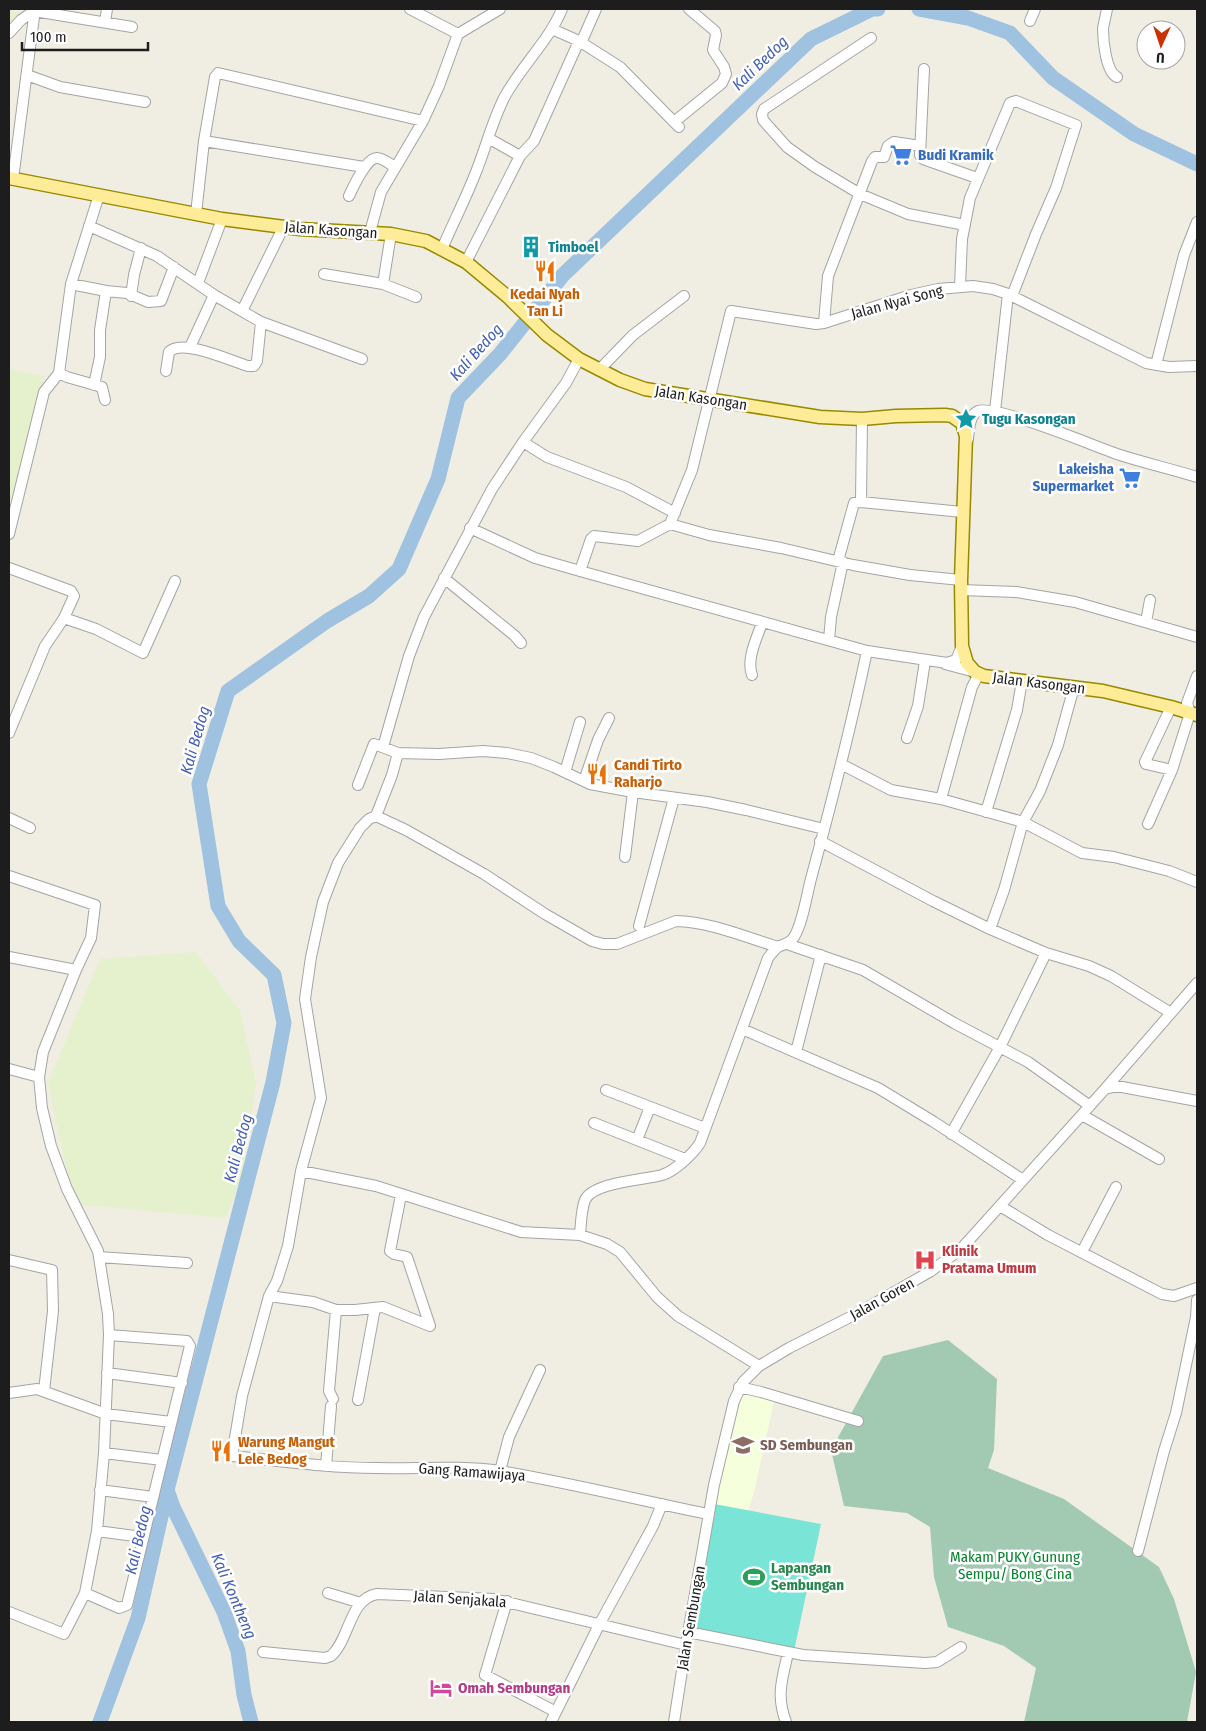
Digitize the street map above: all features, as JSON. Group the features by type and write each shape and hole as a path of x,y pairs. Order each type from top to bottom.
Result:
{"main road":[{"name":"Jalan Kasongan","path":"11,179 222,219 283,228 391,234 426,241 466,262 508,297 547,336 579,359 599,370 645,389 709,398 802,415 862,419 896,416 952,416 962,423 966,436 961,585 962,646 966,663 977,673 991,678 1074,686 1126,696 1194,714"}],"street":[{"path":"105,22 107,9"},
{"path":"410,9 458,34"},
{"path":"370,232 381,192 423,121 458,34 500,9"},
{"path":"442,249 476,173 495,118 515,78 552,29 562,9"},
{"path":"466,262 520,156 534,141 596,9"},
{"path":"552,29 580,42 620,67 677,124 720,86 726,74 724,67 713,50 716,35 714,31 689,9"},
{"path":"1030,21 1035,9"},
{"path":"1108,9 1104,26 1104,42 1109,69 1112,75 1117,77"},
{"path":"11,179 35,10"},
{"path":"9,33 21,20 35,10 132,27"},
{"path":"871,38 764,109 762,114 763,120 787,147 815,167 860,194 908,214 965,225"},
{"path":"924,69 920,155 923,159 977,178"},
{"path":"196,214 204,141 215,77 218,73 423,121"},
{"path":"27,75 60,88 145,102"},
{"path":"960,286 960,268 970,198 1011,102 1016,101 1076,126 1056,188 1010,295 995,412"},
{"path":"488,138 520,156"},
{"path":"204,141 364,167"},
{"path":"824,323 828,276 872,161 875,157 884,157 890,144 896,142 920,146"},
{"path":"349,196 364,167 377,158 396,167"},
{"path":"9,534 44,392 59,373 71,284 99,195"},
{"path":"198,283 222,219"},
{"path":"1156,365 1165,323 1193,244 1197,222"},
{"path":"88,226 141,248 174,267 214,295 261,322 362,359"},
{"path":"242,311 283,228"},
{"path":"383,284 391,234"},
{"path":"130,296 141,248"},
{"path":"71,284 127,294 148,302 161,301 174,267"},
{"path":"324,274 383,284 416,297"},
{"name":"Jalan Nyai Song","path":"709,398 732,310 803,323 824,323 911,295 960,286 981,287 1010,295 1132,357 1156,365 1197,366"},
{"path":"94,384 100,357 100,330 106,291"},
{"path":"190,347 214,295"},
{"path":"599,370 633,335 684,296"},
{"path":"166,371 168,353 170,350 178,347 190,347 252,366 257,361 261,322"},
{"path":"383,747 409,656 424,616 492,489 566,383 579,359"},
{"path":"59,373 102,387 105,400"},
{"path":"580,572 591,539 594,536 638,541 670,524 692,470 709,398"},
{"path":"966,448 973,415 979,410"},
{"path":"945,415 956,415 979,410 995,412 1122,455 1197,476"},
{"path":"861,502 862,419"},
{"path":"523,442 547,457 626,487 675,513"},
{"path":"829,640 831,617 854,502 962,512"},
{"path":"670,524 709,535 781,548 841,562 961,585 1075,602 1197,637"},
{"path":"470,528 535,558 580,572 867,652 939,663 977,673 941,799"},
{"path":"9,568 73,592 74,599 45,646 9,733"},
{"path":"444,578 521,643"},
{"path":"64,618 96,629 143,653 175,582"},
{"path":"1146,622 1150,600"},
{"path":"752,675 750,668 762,623"},
{"path":"939,663 952,662 959,656 962,646"},
{"path":"580,1235 585,1200 595,1190 620,1182 662,1175 693,1154 700,1143 768,958 794,937 798,927 841,764 867,652"},
{"path":"908,738 918,706 925,661"},
{"path":"1148,824 1194,714 1187,703 1197,676"},
{"path":"986,812 1016,712 1022,681"},
{"path":"990,930 1004,890 1023,822 1042,786 1058,745 1074,686"},
{"path":"1172,707 1145,762 1146,764 1172,770"},
{"path":"584,781 598,740 609,718"},
{"path":"565,772 580,722"},
{"path":"358,785 374,744 398,753 439,754 483,750 531,758 590,784 746,810 824,829"},
{"path":"398,753 392,775 376,816 369,819 360,828 338,863 323,902 311,957 305,999 320,1098 301,1171 288,1246 270,1296 313,1302 336,1310 383,1307 430,1326 407,1257 390,1251 401,1195"},
{"path":"841,764 891,790 941,799 1023,822 1082,853 1114,857 1197,882"},
{"path":"625,856 633,792"},
{"path":"639,926 674,798"},
{"path":"376,816 406,830 484,874 545,914 592,941 603,944 617,944 676,921 695,922 821,955 864,970 954,1023 1028,1062 1090,1106"},
{"path":"9,818 30,828"},
{"path":"820,841 990,930 1046,953 1089,966 1112,976 1171,1013"},
{"path":"9,876 95,905 91,938 43,1052 39,1077 42,1108 51,1146 67,1189 98,1251 108,1314 109,1335 104,1452 97,1531 85,1593 64,1634 9,1612"},
{"path":"951,1134 1000,1047 1046,953"},
{"path":"796,1052 821,955"},
{"path":"9,957 76,970"},
{"name":"Jalan Goren","path":"708,1514 734,1401 739,1388 759,1366 788,1348 858,1313 946,1261 968,1242 1197,983"},
{"path":"742,1029 878,1088 1023,1180"},
{"path":"9,1069 39,1077"},
{"path":"1119,1073 1118,1081 1122,1087"},
{"path":"1105,1089 1122,1087 1197,1100"},
{"path":"606,1090 705,1128"},
{"path":"637,1140 650,1107"},
{"path":"1082,1115 1159,1159"},
{"path":"594,1123 685,1159"},
{"path":"301,1171 360,1182 521,1232 580,1235 607,1244 620,1252 657,1297 678,1316 759,1366"},
{"path":"1082,1252 1116,1187"},
{"path":"1000,1206 1162,1294 1174,1296 1197,1288"},
{"path":"99,1257 187,1264"},
{"path":"9,1260 52,1270 53,1311 44,1391"},
{"name":"Gang Ramawijaya","path":"270,1296 242,1396 232,1456 326,1466 375,1468 437,1467 500,1471 555,1480 708,1514"},
{"path":"1138,1551 1164,1450 1176,1413 1196,1317 1197,1300"},
{"path":"358,1400 375,1308"},
{"path":"326,1466 332,1402 329,1391 336,1310"},
{"path":"85,1593 119,1608 127,1605 190,1346 188,1341 109,1335"},
{"path":"500,1471 509,1437 540,1370"},
{"path":"107,1373 182,1383"},
{"path":"739,1388 761,1392 858,1422"},
{"path":"9,1393 37,1389 106,1414 171,1422"},
{"path":"104,1452 162,1460"},
{"path":"100,1490 153,1497"},
{"path":"551,1722 599,1625 653,1526 662,1504"},
{"name":"Jalan Sembungan","path":"674,1722 708,1514"},
{"path":"97,1531 142,1537"},
{"path":"263,1652 325,1658 331,1656 346,1634 361,1603 328,1593"},
{"name":"Jalan Senjakala","path":"361,1603 377,1594 460,1596 507,1602 686,1645"},
{"path":"507,1602 485,1674 556,1712"},
{"path":"688,1632 788,1653 862,1660 937,1662 961,1647"},
{"path":"786,1722 780,1704 780,1689 788,1653"}],"shaded area":[{"path":"9,10 23,14 9,29"},
{"path":"9,369 44,376 9,510"},
{"path":"196,952 240,1011 256,1084 241,1183 225,1218 74,1204 48,1083 100,959"},
{"name":"SD Sembungan","path":"734,1388 775,1397 748,1511 708,1503"},
{"name":"Lapangan Sembungan","path":"709,1503 821,1524 794,1651 688,1629"}],"green space":[{"name":"Makam PUKY Gunung Sempu/ Bong Cina","path":"948,1340 997,1379 994,1450 988,1468 1064,1499 1159,1567 1174,1599 1196,1672 1187,1722 1024,1722 1036,1668 1004,1646 948,1627 934,1577 930,1527 907,1513 844,1506 831,1450 883,1356"}],"waterway":[{"name":"Kali Bedog","path":"100,1722 138,1618 167,1490 273,1082 284,1023 274,975 239,941 218,906 199,784 228,691 327,621 369,596 399,569 438,479 458,398 500,354 563,275 811,39 872,9 878,9"},
{"name":"Kali Bedog","path":"919,9 968,18 1010,33 1053,78 1134,134 1197,164"},
{"name":"Kali Kontheng","path":"167,1490 173,1507 224,1612 238,1651 244,1695 251,1722"}],"place":[{"name":"Budi Kramik","path":"901,155"},
{"name":"Timboel","path":"531,247"},
{"name":"Kedai Nyah Tan Li","path":"545,271"},
{"name":"Tugu Kasongan","path":"966,419"},
{"name":"Lakeisha Supermarket","path":"1130,478"},
{"name":"Candi Tirto Raharjo","path":"597,774"},
{"name":"Klinik Pratama Umum","path":"925,1260"},
{"name":"SD Sembungan","path":"743,1445"},
{"name":"Warung Mangut Lele Bedog","path":"221,1451"},
{"name":"Lapangan Sembungan","path":"754,1577"},
{"name":"Omah Sembungan","path":"441,1688"}]}
